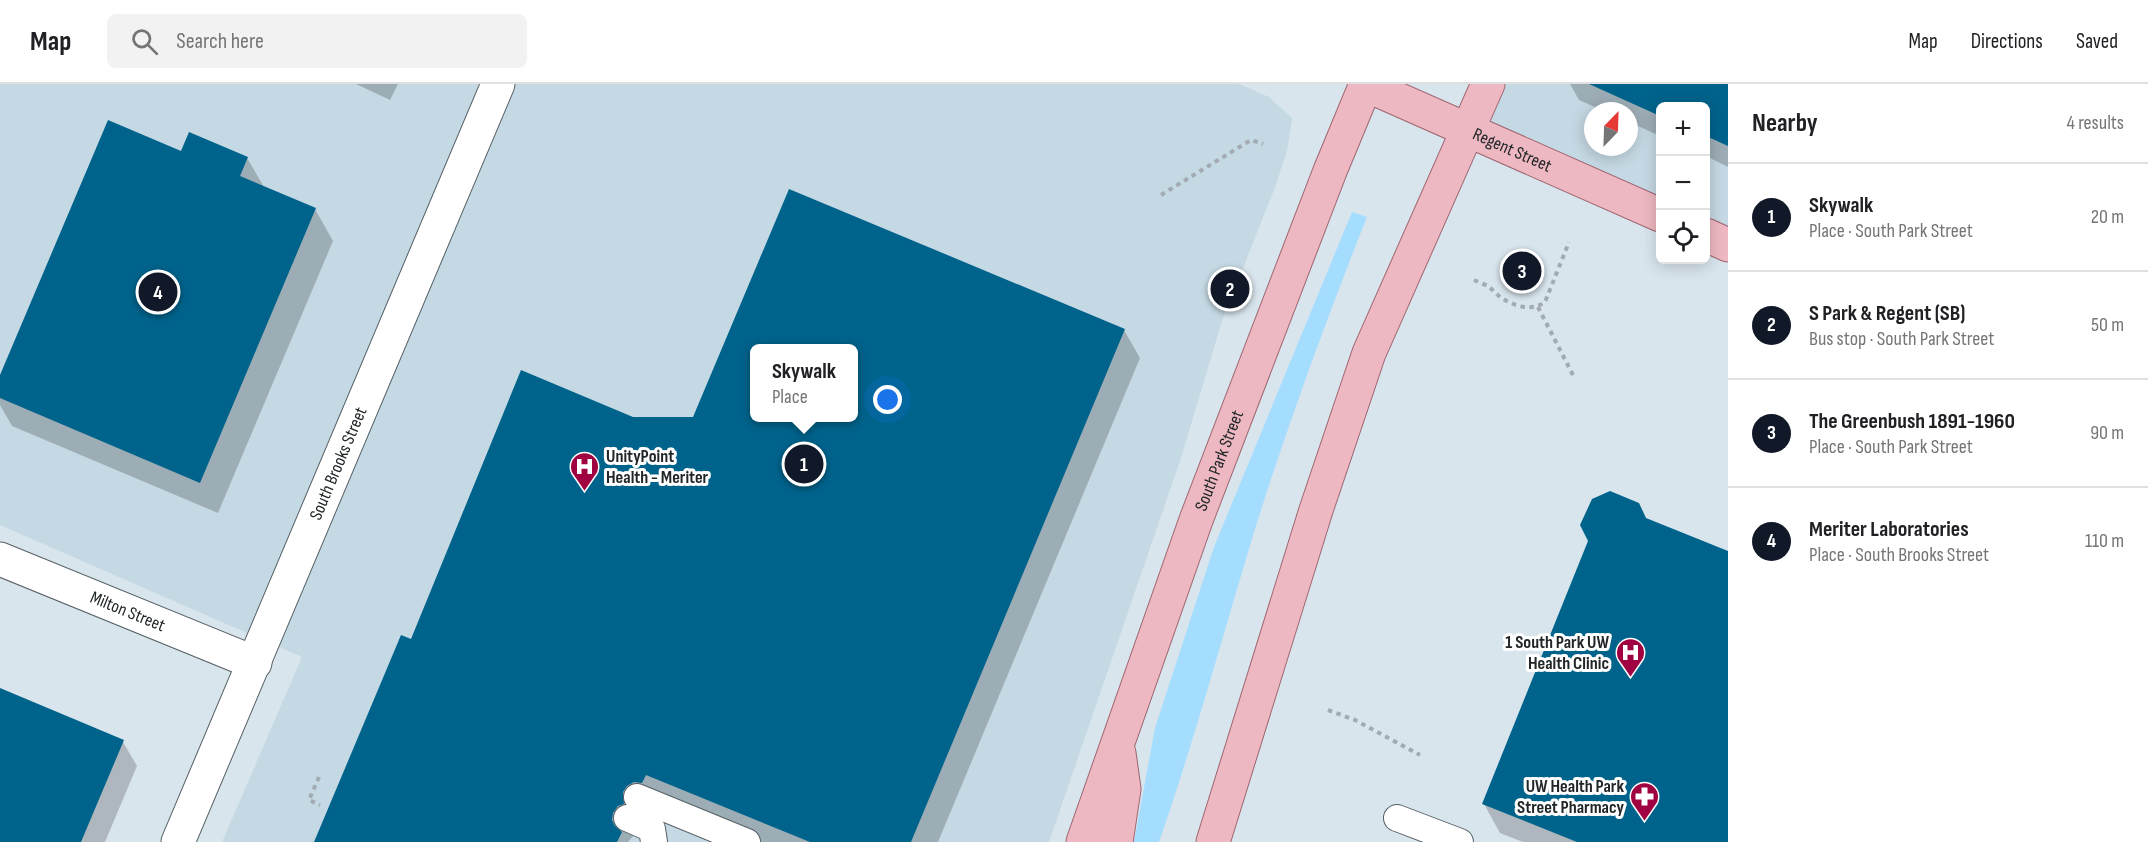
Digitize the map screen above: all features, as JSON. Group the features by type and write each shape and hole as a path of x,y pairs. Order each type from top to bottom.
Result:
{"main road":[{"name":"Regent Street","path":"1366,84 1656,213"},
{"name":"South Park Street","path":"1083,842 1201,509 1330,171 1366,84"},
{"path":"1213,842 1319,499 1369,353 1488,84"},
{"path":"1710,237 1728,245"},
{"path":"1116,842 1124,789 1118,739"}],"street":[{"name":"South Brooks Street","path":"178,842 498,84"},
{"name":"Milton Street","path":"0,559 255,663"}],"lane":[{"path":"654,842 652,829 632,808 747,842"},
{"path":"1397,818 1460,842"}],"path":[{"path":"1161,195 1251,140 1263,144"},
{"path":"1474,280 1512,303 1526,307 1538,307 1545,302 1569,243"},
{"path":"1538,307 1575,379"},
{"path":"1328,710 1355,720 1420,755"},
{"path":"319,777 309,800 320,805"}],"shaded area":[{"name":"UnityPoint Health - Meriter","path":"0,84 1239,84 1269,97 1292,118 1287,151 1274,190 1222,321 1181,458 1049,842 222,842 302,657 0,525"},
{"path":"1488,84 1728,84 1728,245 1710,237 1710,102 1656,102 1656,213 1467,129"},
{"path":"1352,212 1367,217 1322,333 1281,450 1159,842 1134,842 1155,728 1214,547"}],"building":[{"path":"1589,84 1728,84 1728,146 1710,138 1710,102 1656,102 1656,114 1638,106 1638,102 1629,102"},
{"path":"108,120 181,151 189,132 248,157 240,176 316,208 200,483 0,398 0,375"},
{"path":"789,189 1125,329 911,842 810,842 646,775 642,783 634,782 627,786 623,792 624,804 618,806 613,813 612,820 622,832 617,842 314,842 401,635 411,639 521,370 633,417 693,417"},
{"name":"1 South Park UW Health Clinic","path":"1610,491 1639,503 1646,518 1728,551 1728,842 1577,842 1482,804 1588,541 1580,525 1592,499"},
{"path":"0,688 124,740 81,842 0,842"}],"place":[{"name":"The Greenbush 1891-1960","path":"1522,271"},
{"name":"S Park & Regent (SB)","path":"1230,289"},
{"name":"Meriter Laboratories","path":"158,292"},
{"name":"Skywalk","path":"804,464"},
{"name":"UnityPoint Health - Meriter","path":"585,492"},
{"name":"1 South Park UW Health Clinic","path":"1630,678"},
{"name":"UW Health Park Street Pharmacy","path":"1645,822"}]}
